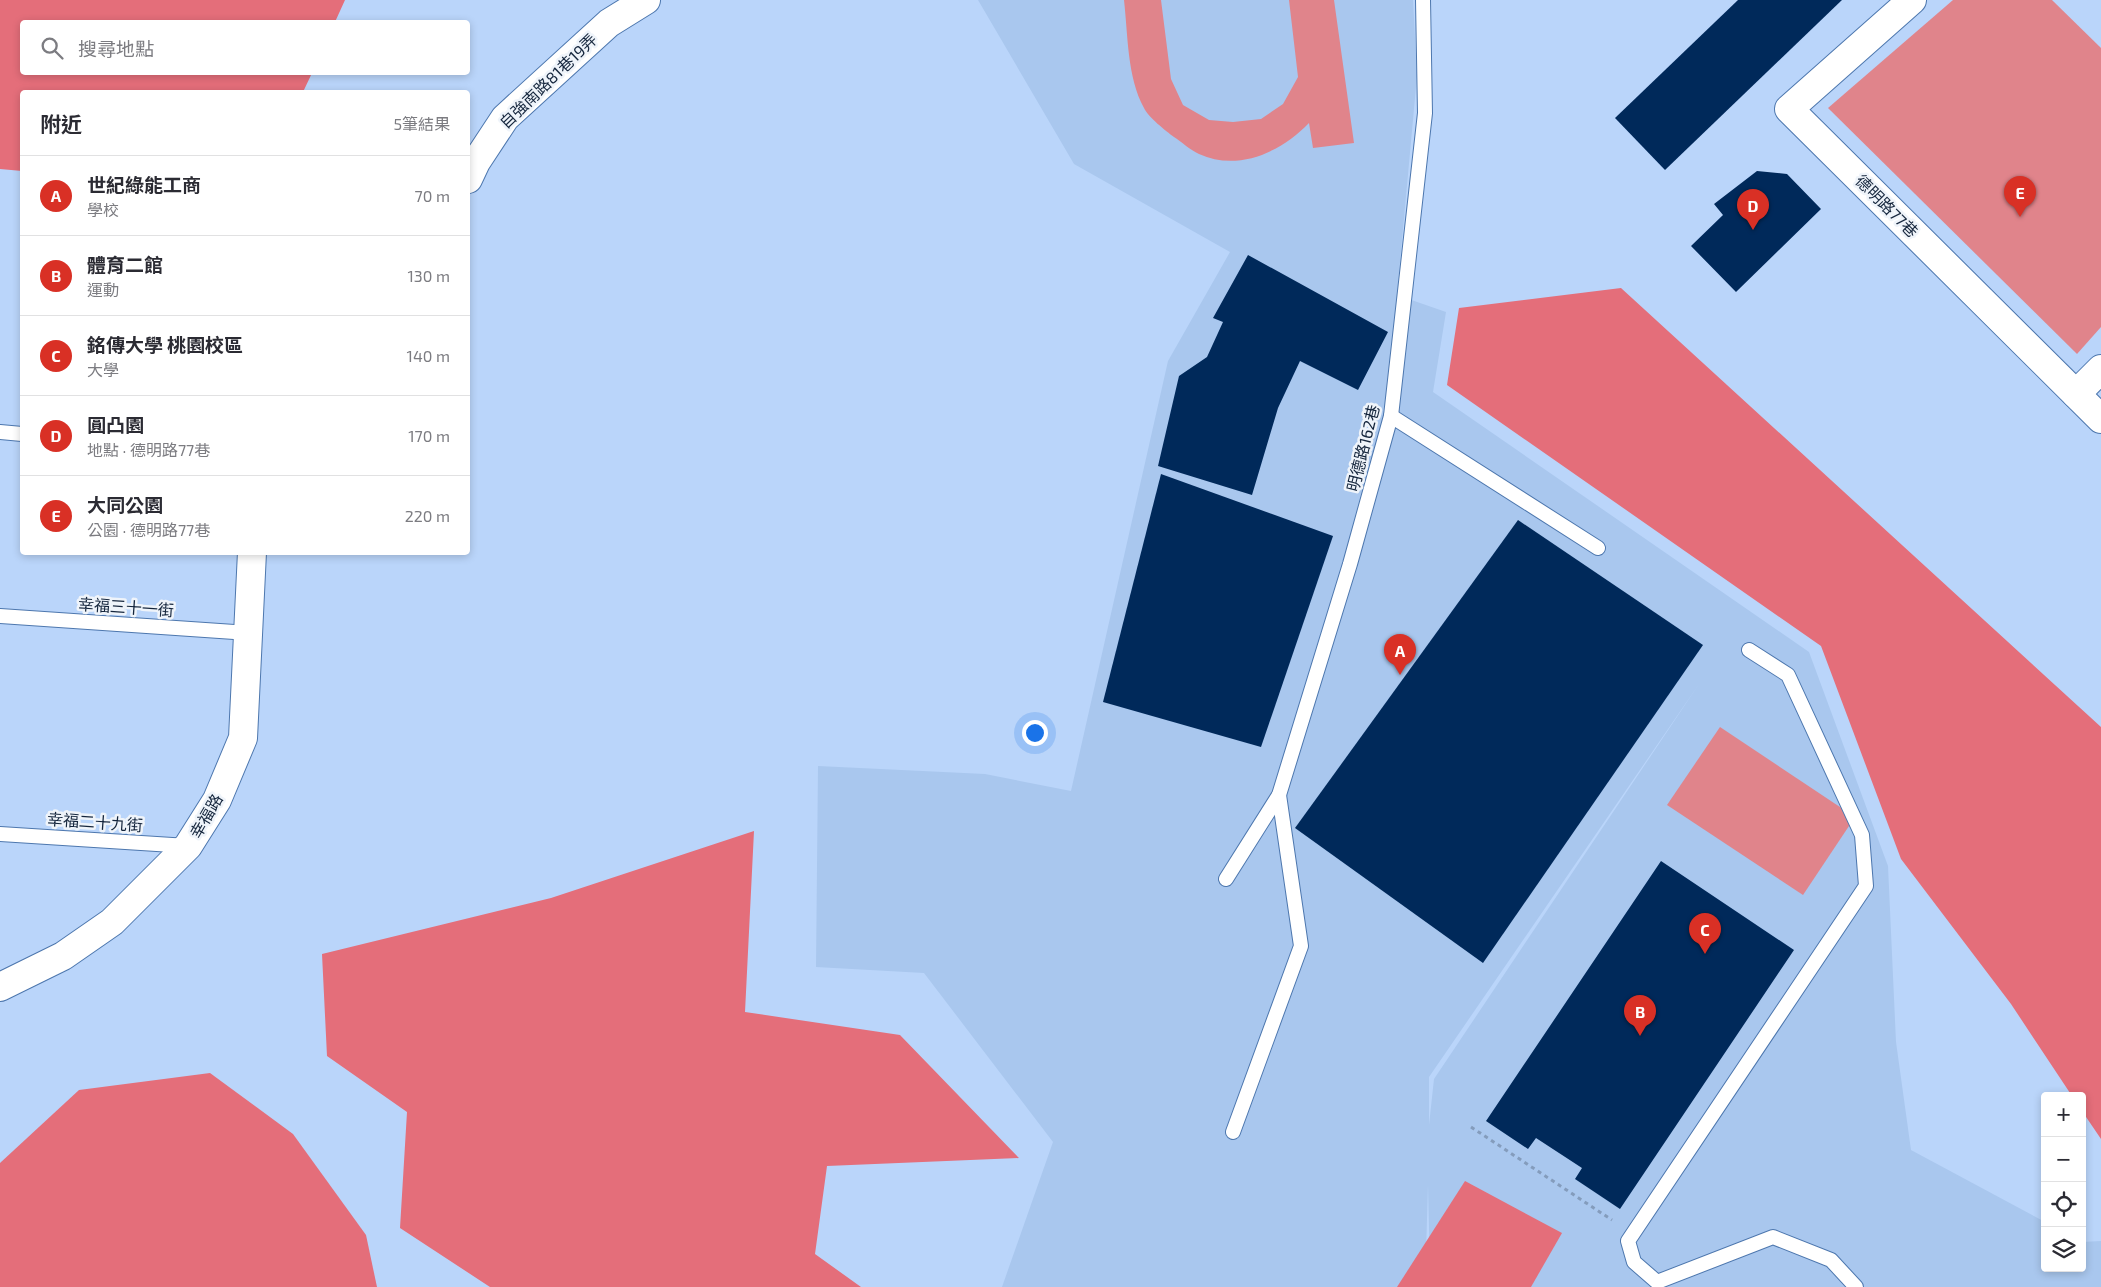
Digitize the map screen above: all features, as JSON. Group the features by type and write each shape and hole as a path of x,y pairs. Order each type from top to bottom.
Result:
{"street":[{"name":"自強南路81巷19弄","path":"470,175 476,162 505,118 609,22 646,0"},
{"name":"德明路77巷","path":"1912,0 1789,109 2101,419"},
{"path":"2076,394 2101,369"},
{"name":"幸福路","path":"0,987 63,956 112,922 188,846 217,800 242,738 252,555"}],"lane":[{"name":"明德路162巷","path":"1226,879 1279,794 1350,564 1391,416 1425,113 1423,0"},
{"path":"1391,416 1598,548"},
{"path":"0,432 20,434"},
{"name":"幸福三十一街","path":"0,616 249,633"},
{"path":"1749,650 1788,675 1862,835 1866,886 1628,1241 1634,1262 1657,1282 1773,1237 1831,1260 1856,1287"},
{"path":"1234,1132 1302,946 1279,794"},
{"name":"幸福二十九街","path":"0,834 188,846"}],"path":[{"path":"1470,1127 1632,1234"}],"shaded area":[{"path":"0,0 345,0 336,20 20,20 20,75 311,75 304,90 20,90 20,171 0,169"},
{"path":"978,0 1413,0 1417,76 1397,295 1446,312 1433,392 1809,652 1888,866 1896,1042 1911,1150 2041,1220 2041,1272 2086,1272 2086,1242 2101,1241 2101,1287 1437,1287 1430,1270 1428,1185 1425,1287 1002,1287 1053,1142 924,973 816,967 818,766 985,774 1071,791 1168,361 1230,252 1074,164","holes":["1699,684 1434,1079 1429,1125 1429,1077"]},
{"path":"1124,0 1161,0 1171,79 1183,105 1209,120 1233,122 1261,119 1283,104 1298,77 1289,0 1334,0 1354,143 1313,148 1309,123 1285,143 1258,156 1244,160 1214,159 1192,150 1153,120 1146,112 1138,96 1129,56"},
{"path":"1953,0 2052,0 2101,48 2101,327 2077,354 1828,108"},
{"path":"1621,288 2101,727 2101,1139 2086,1117 2086,1092 2069,1092 2011,1004 1901,859 1821,646 1447,385 1459,308"},
{"path":"1720,727 1855,817 1803,895 1667,805"},
{"path":"754,831 745,1012 900,1035 1019,1158 827,1166 815,1254 861,1287 490,1287 400,1228 407,1112 327,1056 322,954 551,898"},
{"path":"210,1073 293,1134 366,1235 377,1287 0,1287 0,1163 79,1090"},
{"path":"1465,1181 1562,1233 1531,1287 1397,1287"}],"building":[{"path":"1738,0 1842,0 1665,170 1615,118"},
{"path":"1757,171 1787,174 1821,209 1736,292 1691,246 1723,215 1714,204"},
{"path":"1248,255 1388,332 1358,390 1300,361 1278,408 1252,495 1158,466 1179,376 1207,357 1223,322 1213,318"},
{"path":"1161,474 1333,536 1261,747 1103,702"},
{"path":"1518,520 1703,645 1483,963 1295,828"},
{"path":"1661,861 1794,950 1620,1209 1575,1179 1582,1168 1536,1138 1528,1149 1486,1121"}],"place":[{"name":"大同公園","path":"2020,217"},
{"name":"圓凸園","path":"1753,230"},
{"name":"世紀綠能工商","path":"1400,675"},
{"name":"銘傳大學 桃園校區","path":"1705,954"},
{"name":"體育二館","path":"1640,1036"}]}
